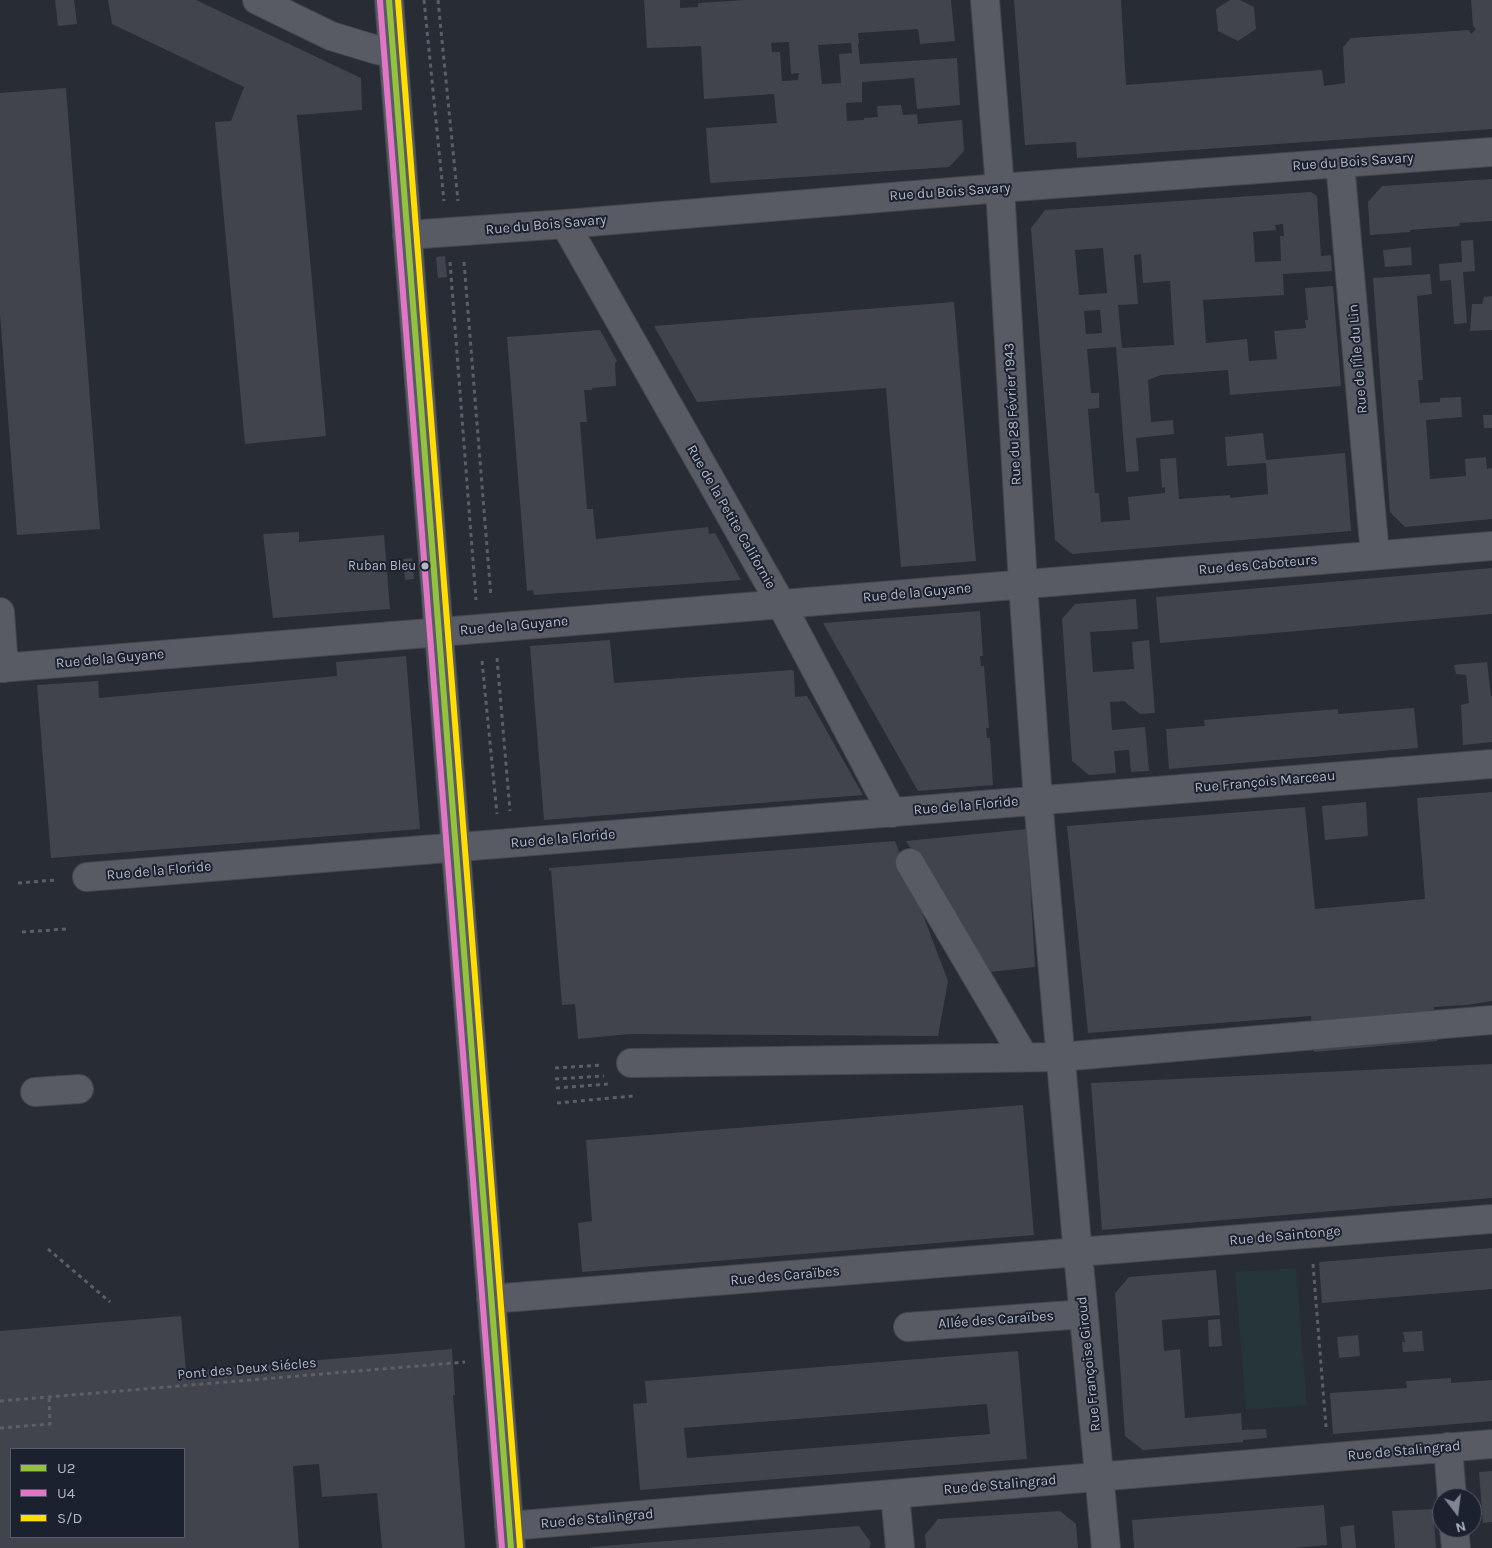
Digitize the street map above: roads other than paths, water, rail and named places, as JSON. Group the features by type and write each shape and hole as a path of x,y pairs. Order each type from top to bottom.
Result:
{"street":[{"path":"257,0 331,36 393,53"},
{"path":"389,0 455,847 466,1085 491,1299 510,1537"},
{"name":"Rue du 28 Février 1943","path":"984,0 1000,188 1023,584 1038,800 1060,1057"},
{"name":"Rue du Bois Savary","path":"407,235 455,233 1000,188 1492,152"},
{"name":"Rue de l'Île du Lin","path":"1340,163 1375,556"},
{"name":"Rue de la Petite Californie","path":"564,224 781,604 892,812"},
{"name":"Rue des Caboteurs","path":"1023,584 1492,546"},
{"name":"Rue de la Guyane","path":"2,668 1023,584"},
{"path":"0,612 2,668"},
{"name":"Rue François Marceau","path":"1038,800 1492,764"},
{"name":"Rue de la Floride","path":"87,877 1038,800"},
{"path":"910,863 1024,1057"},
{"path":"622,1069 1060,1057 1492,1020"},
{"name":"Rue Françoise Giroud","path":"1060,1057 1106,1548"},
{"path":"35,1092 79,1089"},
{"name":"Rue de Saintonge","path":"1077,1242 1310,1234 1492,1219"},
{"name":"Rue des Caraïbes","path":"491,1299 1077,1242"},
{"name":"Allée des Caraïbes","path":"908,1327 1084,1314"},
{"name":"Rue de Stalingrad","path":"510,1537 895,1494 1492,1444"},
{"path":"1448,1447 1451,1488"},
{"path":"895,1494 900,1548"}],"place":[{"name":"Ruban Bleu","path":"425,566"}]}
